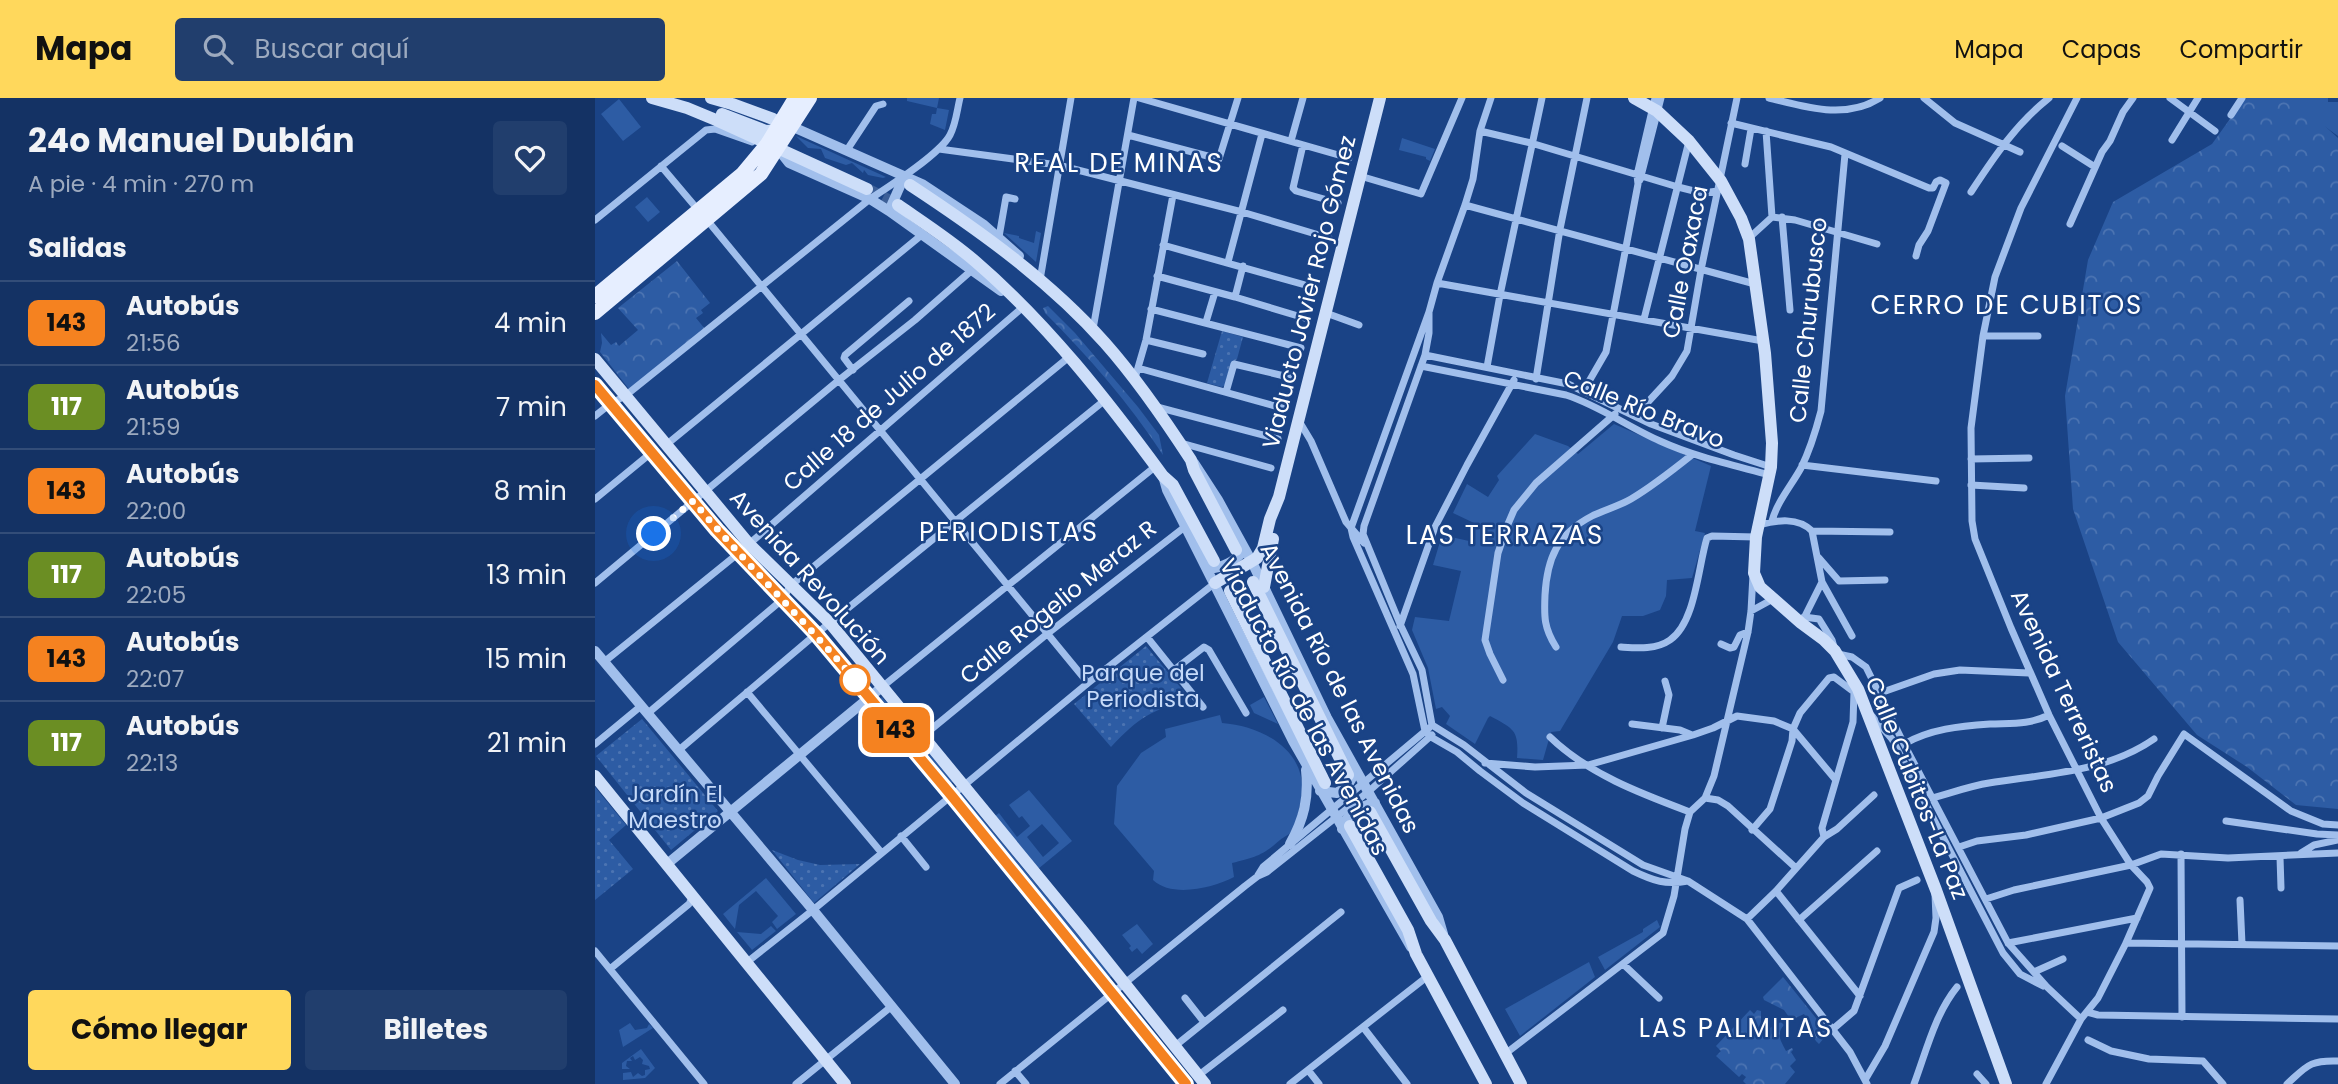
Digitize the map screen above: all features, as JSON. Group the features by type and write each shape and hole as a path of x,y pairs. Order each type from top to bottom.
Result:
{"main road":[{"path":"652,98 773,136 793,127 810,98"},
{"path":"675,98 766,131 773,136"},
{"path":"711,98 732,104 773,136"},
{"name":"Viaducto Javier Rojo Gómez","path":"1244,554 1257,558 1263,548 1279,497 1380,98"},
{"path":"1634,98 1656,104 1689,141 1741,218 1749,239 1770,400 1771,471 1754,573"},
{"path":"595,313 703,216 773,136 792,103"},
{"path":"792,103 789,119 793,127"},
{"name":"Viaducto Río de las Avenidas","path":"773,136 869,194"},
{"name":"Viaducto Río de las Avenidas","path":"907,181 1037,277 1136,373 1154,406 1191,460 1194,470 1244,554"},
{"name":"Viaducto Río de las Avenidas","path":"894,208 976,262 1069,357 1173,485 1211,565"},
{"path":"595,296 703,216"},
{"name":"Avenida Revolución","path":"595,359 705,492 783,599 816,634 951,795 1186,1084"},
{"name":"Avenida Revolución","path":"595,385 693,501 830,623 1202,1080"},
{"name":"Viaducto Javier Rojo Gómez","path":"1258,584 1266,570 1277,521 1279,497"},
{"path":"1215,583 1244,554"},
{"name":"Calle Cubitos-La Paz","path":"1754,573 1760,587 1802,620 1836,653 1867,711 1936,890 2006,1084"},
{"name":"Viaducto Río de las Avenidas","path":"1258,584 1303,686 1350,770"},
{"name":"Viaducto Río de las Avenidas","path":"1230,591 1323,787"},
{"path":"1286,650 1300,664 1303,686"},
{"path":"1266,666 1266,687 1280,695"},
{"path":"595,776 845,1084"},
{"name":"Viaducto Río de las Avenidas","path":"1372,808 1521,1084"},
{"name":"Viaducto Río de las Avenidas","path":"1346,827 1408,930 1416,954 1486,1084"}],"street":[{"path":"894,208 893,199 952,132 960,98"},
{"path":"1037,277 1071,98"},
{"path":"1093,330 1136,98 1349,158"},
{"path":"1128,135 1219,159 1238,98"},
{"path":"1291,141 1303,98"},
{"path":"1360,176 1422,194 1462,98"},
{"path":"1491,98 1480,131 1473,178 1465,205 1351,528 1353,537 1413,674 1428,734 1457,752 1523,803 1633,871 1668,884 1675,879"},
{"path":"1487,367 1542,98"},
{"path":"1535,387 1560,229 1587,98"},
{"name":"Calle Oaxaca","path":"1635,416 1672,376 1686,351 1737,98"},
{"path":"1771,98 1810,107 1845,110 1869,105 1880,98"},
{"path":"1924,98 1955,123 2020,152"},
{"path":"1971,192 2024,119 2049,98"},
{"name":"Avenida Terreristas","path":"2077,98 2021,208 1995,277 1983,336 1971,428 1972,521 1975,539 2029,673 2049,715 2101,818 2131,865 2150,888 2137,918"},
{"path":"2070,224 2102,152 2133,98"},
{"path":"2170,98 2215,131"},
{"path":"2172,139 2198,98"},
{"path":"2231,115 2242,98"},
{"path":"847,150 876,106 883,104"},
{"path":"1584,390 1605,352 1656,104"},
{"path":"1731,123 1831,147 1929,188 1940,180 1946,183 1916,256"},
{"path":"793,127 847,150 907,181 922,184 999,237 1037,277"},
{"path":"595,220 710,128 757,144 773,136"},
{"path":"1745,164 1751,129"},
{"path":"1480,131 1531,143 1639,178 1702,193 1719,186"},
{"path":"1749,239 1772,216 1766,131"},
{"path":"1228,262 1262,134"},
{"path":"1644,319 1689,141"},
{"path":"1303,145 1293,188 1338,203"},
{"path":"2062,146 2095,167"},
{"path":"939,149 1058,165 1242,212 1329,238"},
{"name":"Calle Churubusco","path":"1763,528 1803,465 1821,411 1845,154"},
{"path":"661,166 1088,683"},
{"path":"595,416 625,396 762,287 869,194 907,181"},
{"name":"Viaducto Río de las Avenidas","path":"869,194 894,208 922,233 1020,305"},
{"path":"1173,195 1146,340 1136,373 1226,392 1286,409"},
{"path":"999,237 1006,197 1015,199"},
{"path":"1465,205 1755,284"},
{"path":"1772,216 1837,231 1877,244"},
{"path":"1782,217 1790,310"},
{"path":"666,445 922,233"},
{"path":"1163,245 1316,288"},
{"path":"1235,297 1243,266"},
{"path":"595,583 972,270"},
{"path":"1157,276 1308,319"},
{"path":"1437,283 1763,341"},
{"path":"1206,322 1215,292"},
{"path":"853,370 843,357 907,303 915,320"},
{"name":"Calle 18 de Julio de 1872","path":"604,662 744,549 1020,305"},
{"path":"1151,309 1301,348"},
{"path":"1429,312 1425,355 1363,534 1424,676 1435,727 1464,745 1526,793 1643,865 1675,879 1688,881 1747,919 1850,1052 1866,1082"},
{"path":"1326,313 1359,325"},
{"path":"1983,336 2039,336"},
{"path":"1146,340 1203,354"},
{"name":"Calle Río Bravo","path":"1425,355 1537,376 1584,390 1635,416 1771,471"},
{"path":"595,744 644,710 783,599 790,586 1069,357"},
{"path":"1226,392 1234,364 1293,378"},
{"name":"Calle Río Bravo","path":"1421,366 1535,387 1577,398 1661,442 1693,454 1771,471"},
{"path":"1397,636 1435,527 1517,373"},
{"path":"678,750 1105,399"},
{"path":"1154,406 1278,439"},
{"path":"1503,680 1485,640 1498,553 1514,510 1536,483 1621,409"},
{"path":"1298,421 1311,441 1346,522 1368,548"},
{"path":"1180,442 1271,468"},
{"path":"595,499 651,453"},
{"path":"1556,647 1546,628 1545,616 1548,567 1559,544 1590,517 1635,497 1693,454"},
{"path":"1971,458 2029,458"},
{"path":"1803,465 1936,481"},
{"path":"667,864 1006,585 1160,471"},
{"name":"Viaducto Río de las Avenidas","path":"1160,471 1186,526 1211,565 1215,583 1305,763 1323,787 1334,814 1346,827"},
{"path":"1971,485 2024,488"},
{"path":"1621,648 1651,647 1669,640 1677,632 1692,603 1707,538 1798,522 1812,531 1890,532"},
{"name":"Calle Rogelio Meraz R","path":"923,736 1047,634 1186,526"},
{"path":"1812,531 1822,582 1852,636"},
{"path":"1211,565 1223,567 1244,554"},
{"name":"Avenida Río de las Avenidas","path":"1244,554 1350,770 1366,787 1372,808"},
{"path":"1817,555 1839,581 1885,580"},
{"path":"1505,1054 1663,933 1667,926 1690,812 1705,798 1714,776 1748,632 1754,573"},
{"path":"1802,620 1822,582"},
{"path":"746,963 1088,683 1215,583"},
{"path":"1751,611 1773,599"},
{"path":"1721,644 1734,647 1740,635 1748,632"},
{"path":"1147,637 1203,707"},
{"path":"1174,670 1204,647 1209,650 1246,713"},
{"path":"595,651 955,1084"},
{"path":"1836,653 1852,657 1866,667 2008,943 2047,987 2081,1019"},
{"path":"1880,694 1934,674 1960,670 2029,673"},
{"path":"1752,830 1770,809 1800,713 1829,678 1834,677 1856,691 1853,722 1822,828 1824,837"},
{"path":"1662,728 1669,695 1665,681"},
{"path":"747,692 881,852"},
{"path":"1867,711 1892,739 2003,953 2020,974 2047,987"},
{"path":"1904,744 1930,732 1991,724 2031,723 2049,715"},
{"path":"1485,763 1535,767 1588,765 1693,735 1737,716 1774,720 1793,729 1835,779"},
{"path":"1632,724 1693,735"},
{"path":"1000,1084 1258,876 1267,873 1435,727"},
{"path":"1959,847 1977,841 2026,835 2101,818 2139,803 2148,796 2184,734 2291,811 2323,824 2338,825"},
{"path":"1550,737 1588,765 1642,794 1690,812"},
{"path":"1932,798 1988,783 2079,770 2137,750 2154,739"},
{"path":"1290,844 1301,824 1306,807 1308,786 1305,763"},
{"path":"1479,771 1485,763"},
{"path":"1323,787 1331,794 1342,790 1354,777 1350,770"},
{"path":"1747,919 1824,837 1874,795"},
{"path":"1705,798 1718,800 1728,806 1796,868"},
{"path":"1346,827 1348,817 1361,807 1372,808"},
{"path":"1258,876 1263,867 1290,844 1334,814"},
{"path":"2226,821 2338,837"},
{"path":"901,836 926,867"},
{"path":"2300,853 2338,837"},
{"path":"1799,920 1877,851"},
{"path":"1986,899 2014,890 2131,865 2161,854 2228,858 2338,853"},
{"path":"2181,854 2182,1017"},
{"path":"2280,857 2281,888"},
{"path":"1833,1029 1854,1011 1899,888 1917,880"},
{"path":"1866,1082 1885,1046 1934,932 1936,890"},
{"path":"1776,891 1860,996"},
{"path":"610,969 689,904 693,896"},
{"path":"2240,900 2242,944"},
{"path":"1175,1046 1341,912"},
{"path":"2008,943 2137,918"},
{"path":"2046,1084 2081,1019 2098,998 2137,918"},
{"path":"2126,943 2338,946"},
{"path":"595,951 703,1084"},
{"path":"2033,972 2063,959"},
{"path":"1623,964 1660,998"},
{"path":"1290,1084 1428,976"},
{"path":"1914,1084 1938,1020 1949,996 1957,987"},
{"path":"1185,998 1204,1023"},
{"path":"796,1084 892,1006"},
{"path":"1202,1080 1283,1010"},
{"path":"2087,1012 2098,1015 2338,1019"},
{"path":"1363,1027 1407,1084"},
{"path":"2088,1040 2111,1051 2148,1059 2203,1060 2223,1084"},
{"path":"2287,1084 2309,1064 2320,1060 2338,1060"},
{"path":"1308,1070 1319,1084"},
{"path":"1016,1071 1026,1084"},
{"path":"1977,1074 1986,1084"}],"green space":[{"path":"907,98 939,98 937,108 907,101"},
{"path":"2245,98 2294,98 2338,138 2338,809 2296,805 2247,767 2197,735 2118,642 2073,509 2065,396 2088,260 2113,202 2212,144"},
{"path":"2285,98 2328,98 2328,102 2338,102 2338,136"},
{"path":"619,99 641,127 623,141 601,114"},
{"path":"937,108 949,110 945,130 930,124 932,114 936,114"},
{"path":"796,136 886,177 868,175 852,163 846,165 825,158 821,149 808,148"},
{"path":"1402,138 1435,149 1430,161 1426,157 1399,150"},
{"path":"647,197 660,212 648,222 635,207"},
{"path":"1036,231 1041,233 1036,262 1004,233 1034,243"},
{"path":"677,261 710,303 696,318 705,329 629,389 600,352 601,333 611,345 616,342 619,346 638,330 618,308"},
{"path":"1048,306 1075,333 1138,407 1159,435 1163,455 1108,381 1045,313 1043,308"},
{"path":"1222,331 1243,337 1237,359 1230,366 1222,387 1207,383"},
{"path":"1614,424 1711,466 1695,531 1705,533 1692,578 1667,580 1666,596 1660,610 1643,616 1622,616 1613,642 1560,731 1551,732 1543,760 1517,758 1517,741 1513,731 1490,716 1475,744 1446,724 1450,716 1442,707 1436,709 1428,668 1412,630 1415,617 1449,621 1461,571 1433,565 1442,535 1469,541 1474,523 1453,513 1467,484 1488,497 1499,480 1497,476 1535,434 1568,446 1578,454"},
{"name":"Parque del Periodista","path":"1146,646 1191,700 1147,716 1111,747 1074,704"},
{"path":"882,697 953,782 948,786 878,701"},
{"path":"1264,697 1278,724 1254,713 1250,705"},
{"path":"1220,715 1222,723 1238,725 1269,737 1292,757 1302,786 1296,821 1292,831 1268,850 1232,863 1234,877 1204,888 1171,889 1153,880 1154,871 1114,824 1117,786 1141,753 1166,737 1165,729"},
{"name":"Jardín El Maestro","path":"642,719 718,811 671,850 596,756"},
{"path":"595,787 626,825 609,840 633,869 595,900"},
{"path":"1029,790 1072,841 1038,869 995,816 999,813 1017,837 1030,826 1022,816 1019,818 1009,805","holes":["1042,824 1059,843 1043,857 1027,837"]},
{"path":"961,793 1112,976 1107,980 956,797"},
{"path":"772,850 820,865 860,864 814,903"},
{"path":"766,878 796,914 777,929 772,922 778,916 756,891 739,905 735,929 723,914"},
{"path":"1657,920 1660,927 1605,970 1598,957 1643,932 1643,929"},
{"path":"1137,924 1153,944 1142,954 1137,948 1132,952 1129,948 1131,946 1122,935"},
{"path":"771,926 776,931 752,950 737,932 761,934"},
{"path":"1589,962 1595,977 1520,1036 1505,1009"},
{"path":"1783,977 1828,1033 1819,1044 1804,1014 1791,1020 1784,1010 1764,1000 1763,997"},
{"path":"1750,1010 1754,1014 1757,1010 1761,1011 1761,1028 1768,1029 1781,1022 1784,1025 1780,1031 1781,1040 1786,1051 1792,1048 1791,1052 1796,1060 1790,1066 1795,1072 1785,1084 1746,1084 1743,1081 1746,1077 1742,1074 1739,1077 1716,1056 1721,1051 1716,1046"},
{"path":"630,1023 635,1030 647,1028 649,1024 653,1028 623,1047 619,1030"},
{"path":"641,1049 655,1068 645,1078 623,1080 623,1073 631,1072 633,1077 638,1073 642,1076 645,1075 645,1070 650,1069 642,1064 640,1057 635,1060 633,1056 630,1058 632,1061 627,1061 626,1066 630,1069 622,1069 622,1063"}],"tunnel":[{"path":"867,189 898,205"}],"bus line":[{"name":"143","path":"595,385 717,530 816,634 1186,1084"}],"district":[{"name":"REAL DE MINAS","path":"1119,163"},
{"name":"CERRO DE CUBITOS","path":"2007,305"},
{"name":"PERIODISTAS","path":"1009,532"},
{"name":"LAS TERRAZAS","path":"1505,535"},
{"name":"LAS PALMITAS","path":"1736,1028"}],"route":[{"path":"654,534 693,501 857,682 855,680"}]}
